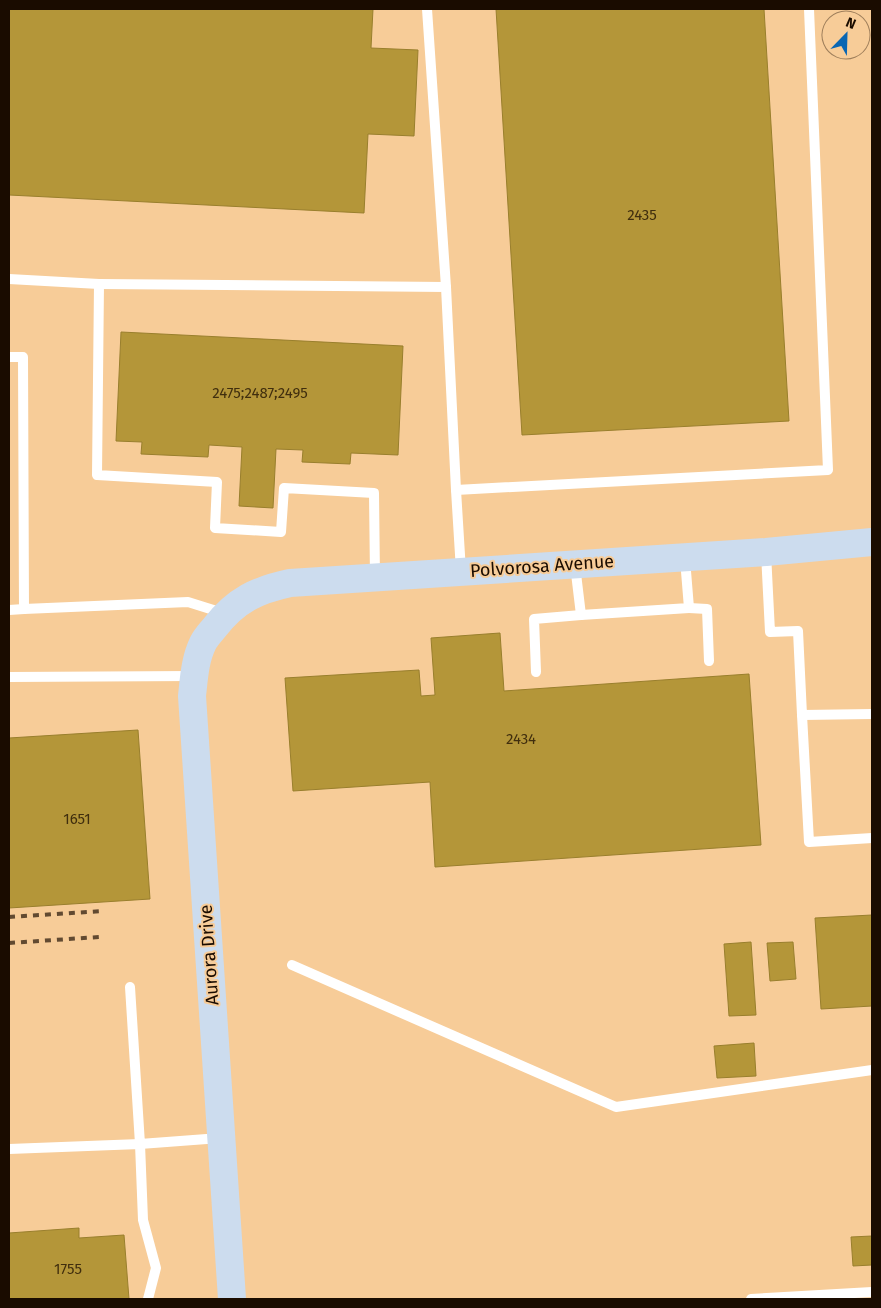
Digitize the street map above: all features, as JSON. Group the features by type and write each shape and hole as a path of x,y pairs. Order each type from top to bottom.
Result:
{"street":[{"name":"Polvorosa Avenue","path":"225,616 242,600 266,588 290,583 766,552 872,542"},
{"name":"Aurora Drive","path":"225,616 203,642 195,666 192,696 232,1299"}],"lane":[{"path":"427,9 446,287 460,572"},
{"path":"456,490 828,470 809,9"},
{"path":"9,279 98,284 446,287"},
{"path":"98,284 97,475 216,482 215,528 281,532 284,488 374,493 375,577"},
{"path":"9,357 23,357 24,609"},
{"path":"766,552 770,632 798,631 809,842 872,838"},
{"path":"685,557 689,608"},
{"path":"575,564 581,616"},
{"path":"9,610 188,602 225,616"},
{"path":"536,672 534,619 689,608 707,609 709,661"},
{"path":"9,677 194,676"},
{"path":"802,715 872,714"},
{"path":"292,964 616,1107 872,1070"},
{"path":"130,987 143,1220 156,1268 148,1299"},
{"path":"9,1149 140,1144 221,1138"},
{"path":"751,1299 872,1292"}],"building":[{"path":"9,9 373,9 371,48 418,50 414,136 368,134 364,213 9,195"},
{"path":"496,9 764,9 789,421 522,435"},
{"path":"121,332 403,346 398,455 351,453 350,464 302,462 303,450 276,449 273,508 239,506 242,447 209,445 208,457 141,454 142,442 116,441"},
{"path":"500,633 504,691 749,674 761,845 435,867 430,782 293,791 285,678 419,670 421,696 435,695 431,638"},
{"path":"138,730 150,899 9,908 9,738"},
{"path":"872,915 872,1006 821,1009 815,918"},
{"path":"751,942 756,1015 729,1016 724,944"},
{"path":"793,942 796,979 770,981 767,943"},
{"path":"754,1043 756,1076 717,1078 714,1046"},
{"path":"79,1228 79,1238 124,1235 129,1299 9,1299 9,1233"},
{"path":"872,1236 872,1265 853,1266 851,1237"}],"railway":[{"path":"9,917 103,911"},
{"path":"9,943 99,937"}]}
